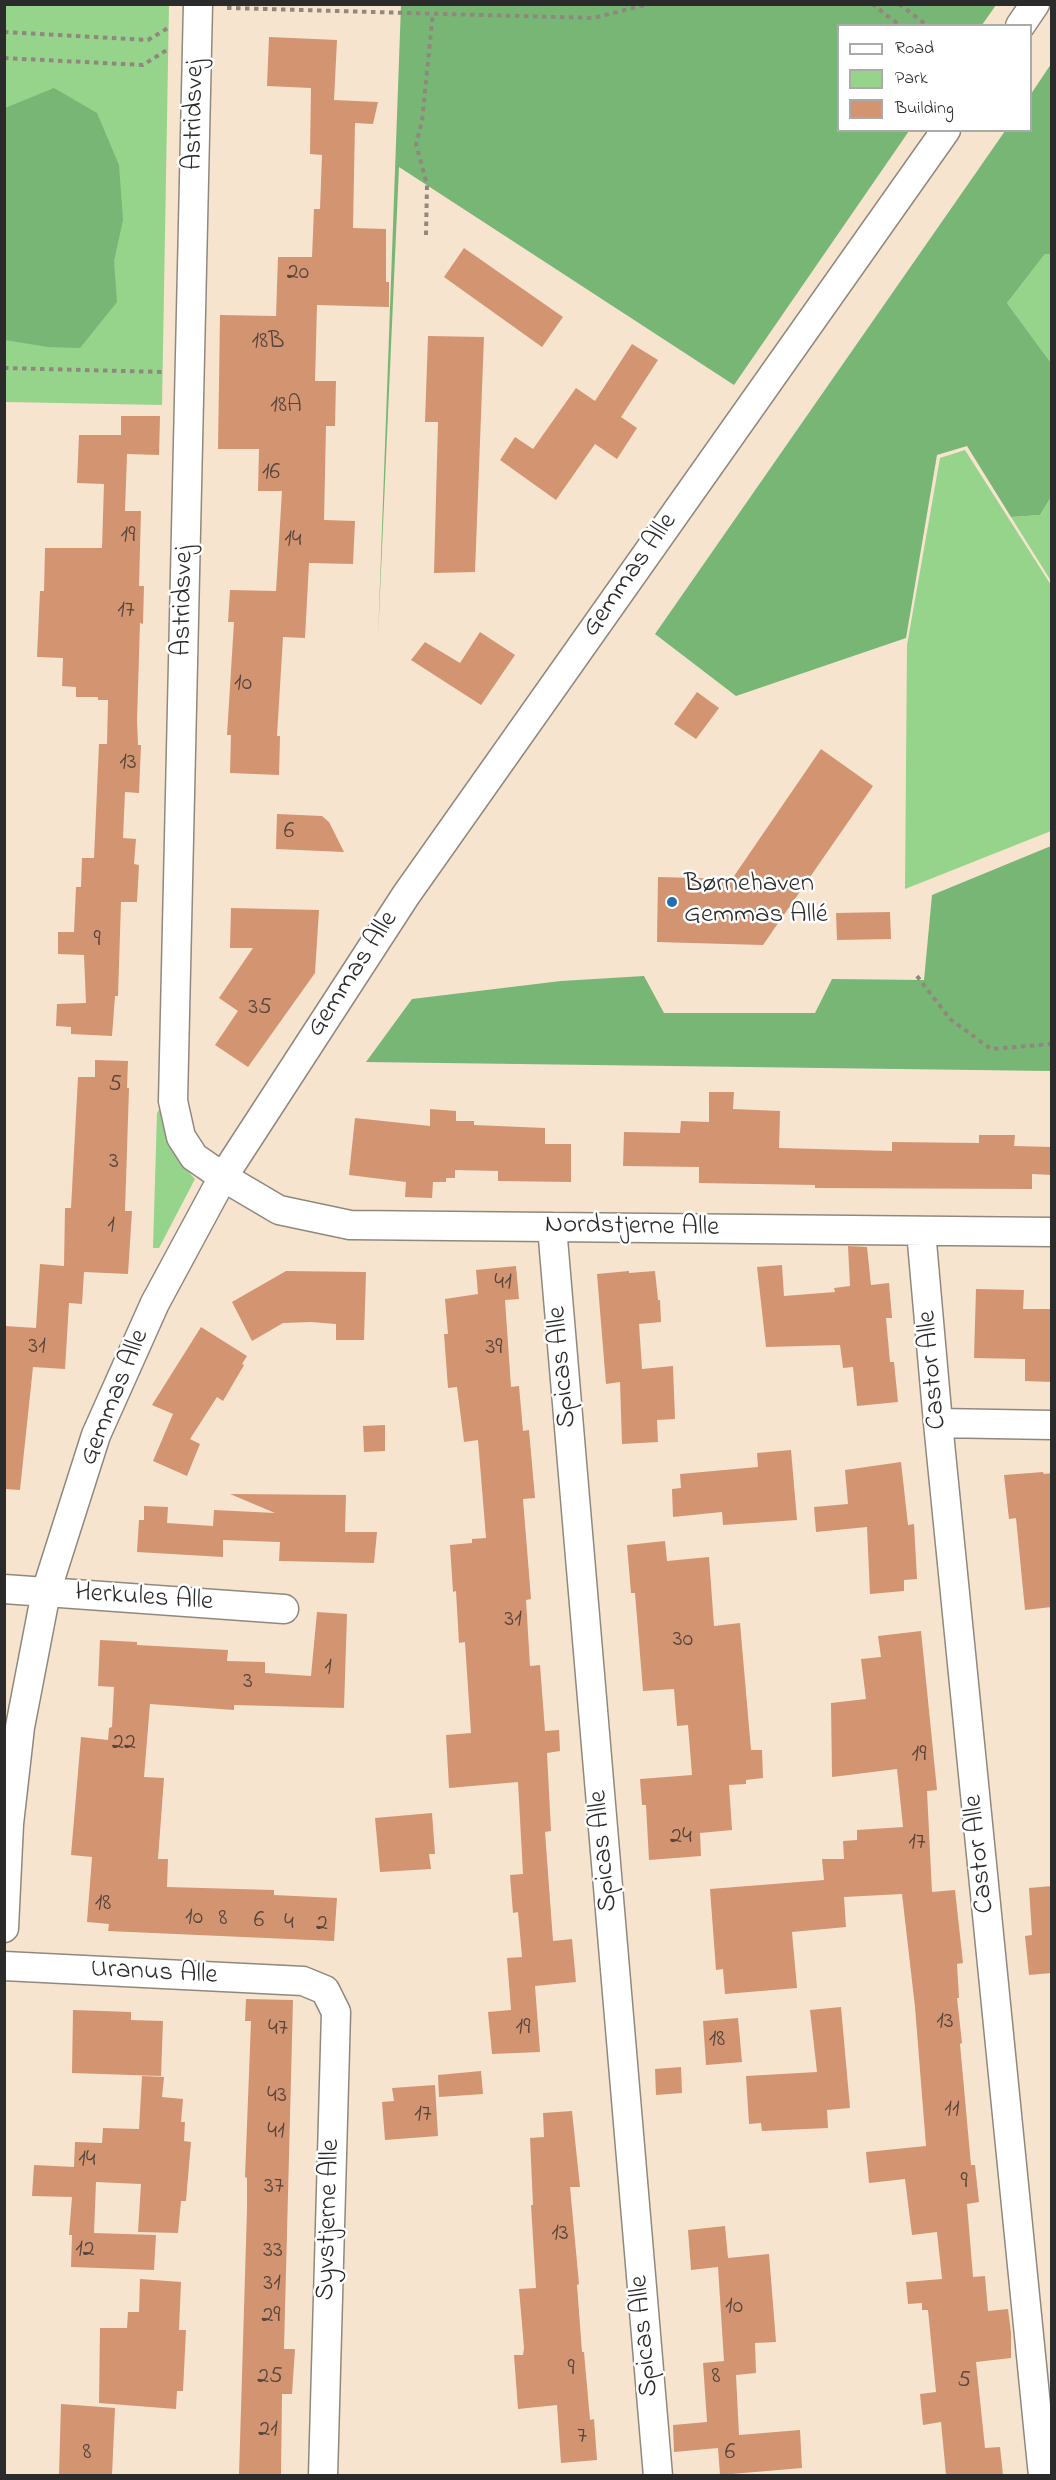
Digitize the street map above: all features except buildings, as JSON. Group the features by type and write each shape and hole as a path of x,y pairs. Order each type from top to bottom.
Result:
{"street":[{"path":"1021,24 1035,4"},
{"name":"Astridsvej","path":"198,15 173,1101 181,1137 194,1156 223,1177"},
{"name":"Gemmas Alle","path":"4,1928 9,1824 20,1727 46,1592 96,1435 155,1303 223,1177 406,895 945,132"},
{"name":"Nordstjerne Alle","path":"223,1177 279,1210 350,1225 1052,1232"},
{"name":"Spicas Alle","path":"552,1227 658,2475"},
{"name":"Castor Alle","path":"921,1232 1043,2475"},
{"path":"938,1423 1052,1425"},
{"name":"Herkules Alle","path":"4,1588 284,1609"},
{"name":"Uranus Alle","path":"4,1966 303,1981"},
{"name":"Syvstjerne Alle","path":"303,1981 325,1990 336,2012 323,2475"}],"path":[{"path":"4,32 148,40 198,15 229,6 593,18 649,4"},
{"path":"872,4 898,24"},
{"path":"899,4 925,24"},
{"path":"426,235 427,185 416,144 422,121 433,13"},
{"path":"4,58 144,65 198,15"},
{"path":"4,368 190,373"},
{"path":"917,976 950,1019 991,1049 1052,1044"}],"green space":[{"path":"5,5 169,5 162,405 5,402"},
{"path":"401,5 996,5 983,24 837,24 837,132 908,132 734,385 399,167 378,638"},
{"path":"1051,64 1051,254 1045,254 1007,303 1051,363 1051,497 1040,515 1011,517 967,446 937,455 906,638 736,696 655,634 1004,132 1032,132 1032,92"},
{"path":"54,88 97,113 119,165 123,220 114,261 117,302 80,348 48,347 5,340 5,108"},
{"path":"1045,254 1051,254 1051,363 1007,303"},
{"path":"965,450 1051,585 1051,831 905,889 907,645 940,458"},
{"path":"1051,497 1051,581 1011,517 1040,515"},
{"path":"1051,846 1051,1071 366,1062 412,999 561,981 644,976 664,1013 815,1013 832,979 924,980 932,895"},
{"path":"163,1110 171,1140 181,1163 195,1179 159,1248 153,1248 157,1113"}],"place":[{"name":"Børnehaven Gemmas Allé","path":"672,902"}]}
